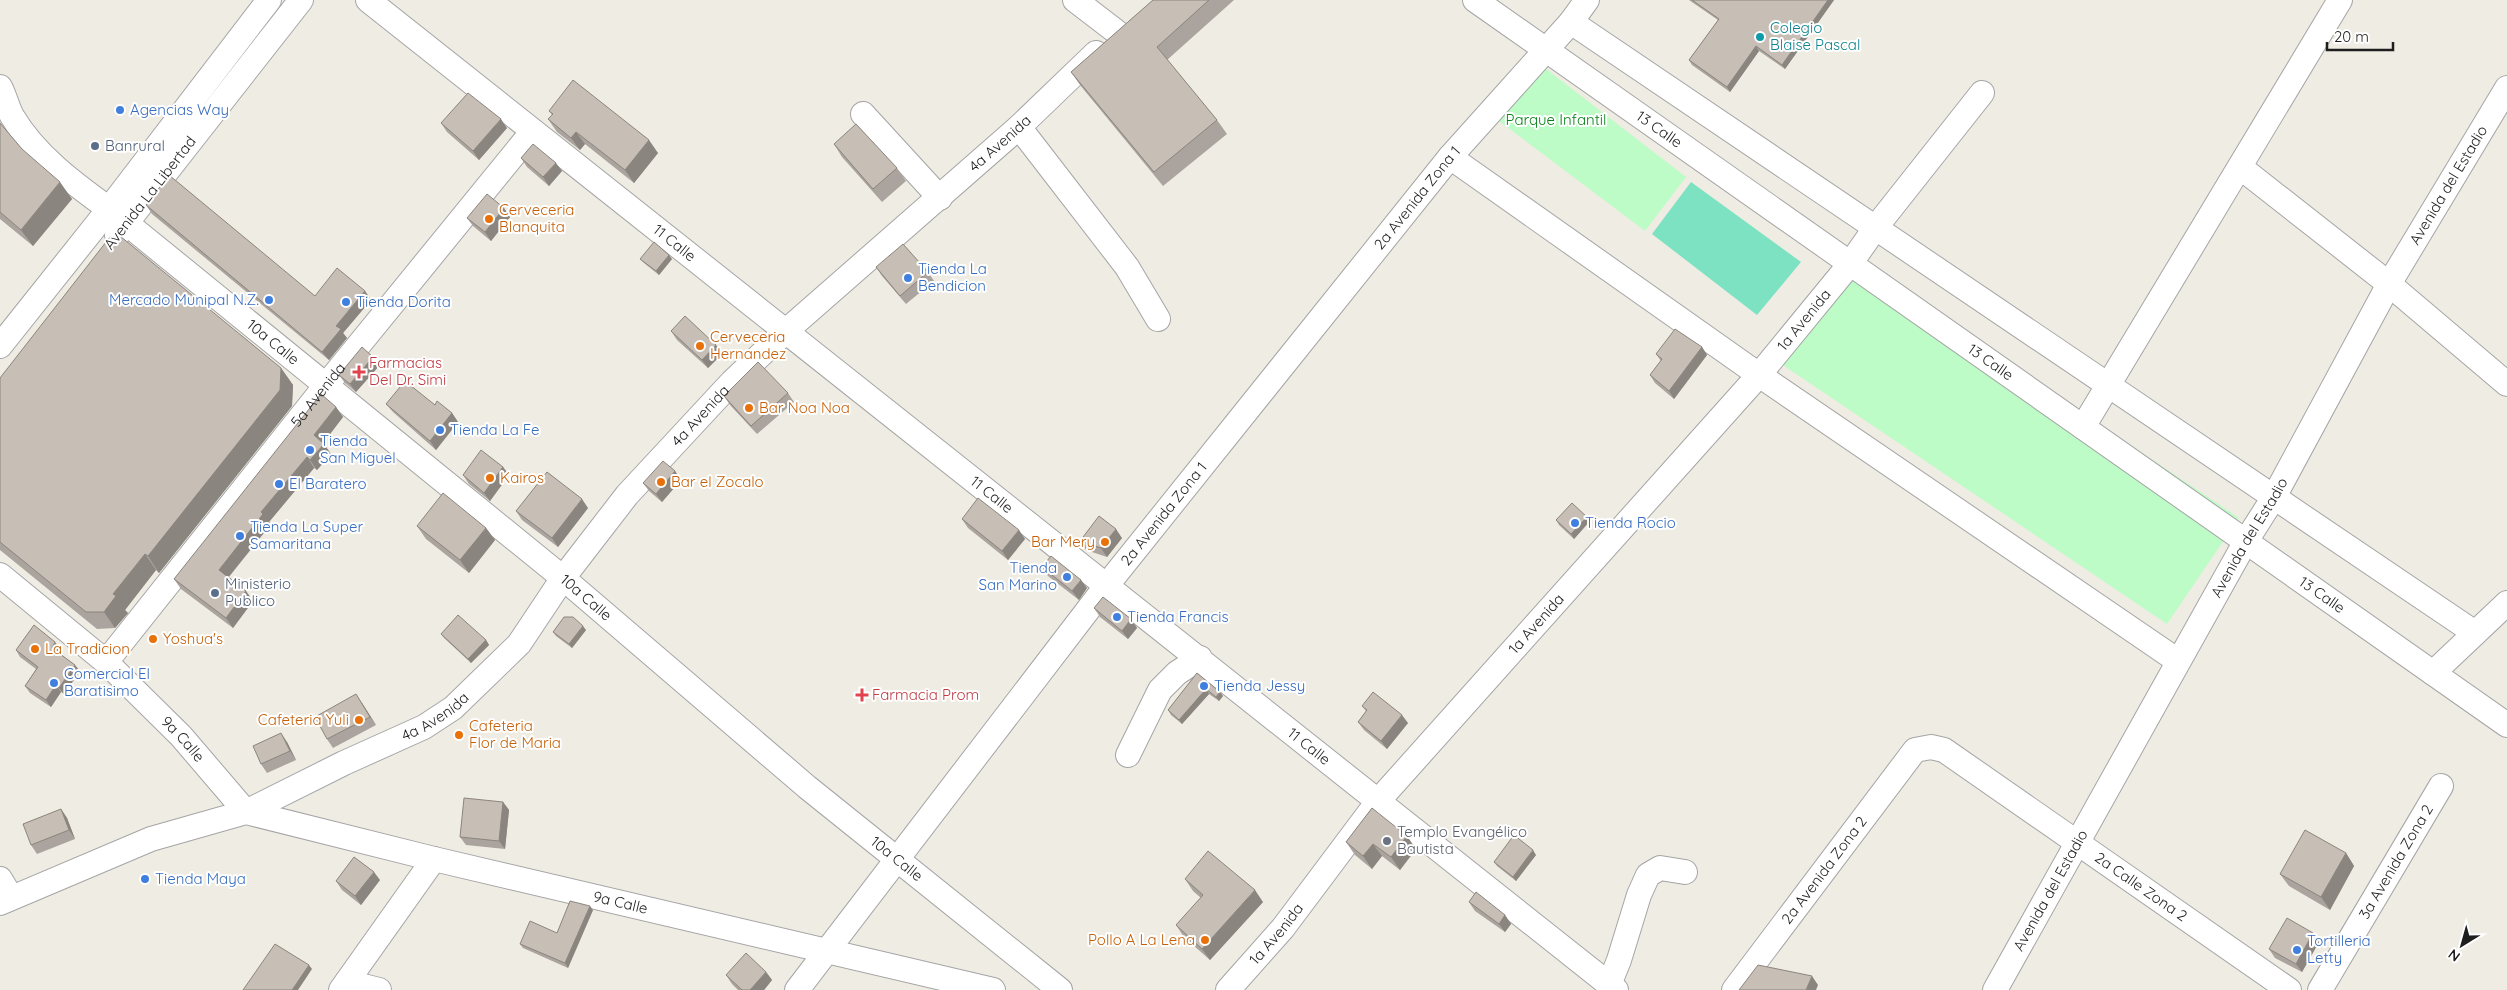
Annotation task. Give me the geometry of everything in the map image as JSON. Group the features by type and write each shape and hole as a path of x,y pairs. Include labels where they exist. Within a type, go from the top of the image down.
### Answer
{"street":[{"name":"Avenida La Libertad","path":"103,253 118,216 269,0"},
{"name":"Avenida La Libertad","path":"0,346 118,216 301,0"},
{"name":"11 Calle","path":"368,0 1379,800 1612,987"},
{"path":"1075,0 1118,33"},
{"name":"13 Calle","path":"1475,0 2507,725"},
{"name":"2a Avenida Zona 1","path":"796,990 1107,585 1450,157 1570,22 1587,0"},
{"path":"2083,427 2340,0"},
{"name":"4a Avenida","path":"246,812 344,762 424,726 453,708 519,644 563,578 627,495 732,382 786,331 1019,127 1068,78 1138,16"},
{"path":"1570,22 2475,633"},
{"name":"10a Calle","path":"0,87 11,114 33,147 87,193 326,384 563,578 807,786 1060,990"},
{"name":"1a Avenida","path":"1228,990 1283,928 1379,800 1758,375 1850,264 1876,227 1982,93"},
{"name":"Avenida del Estadio","path":"1995,990 2246,541 2274,497 2388,284 2504,103"},
{"path":"863,114 940,198"},
{"path":"1019,127 1127,267 1158,319"},
{"name":"5a Avenida","path":"106,662 326,384 533,131"},
{"path":"1450,157 1758,375 2178,662"},
{"path":"2240,167 2388,284 2507,384"},
{"name":"9a Calle","path":"0,575 106,662 181,736 246,812 434,859 993,990"},
{"path":"2433,673 2507,603"},
{"path":"1128,755 1160,690 1177,674 1200,658"},
{"name":"2a Calle Zona 2","path":"1915,750 1931,747 1944,750 2289,990"},
{"name":"2a Avenida Zona 2","path":"1734,990 1915,750"},
{"name":"3a Avenida Zona 2","path":"2320,990 2441,786"},
{"path":"4,893 151,840 246,812"},
{"path":"380,990 344,986 434,859"},
{"path":"1612,987 1639,895 1648,875 1660,868 1685,872"}],"green space":[{"name":"Parque Infantil","path":"1541,65 1686,177 1645,231 1499,121"},
{"path":"1691,182 1801,262 1757,315 1652,234"},
{"path":"1845,253 2239,518 2167,624 1774,359"}],"building":[{"path":"1153,0 1209,0 1157,47 1217,120 1154,172 1071,72"},
{"name":"Colegio Blaise Pascal","path":"1692,0 1828,0 1782,65 1756,46 1727,87 1689,60 1719,19"},
{"path":"573,80 649,140 625,170 576,132 571,138 548,119 553,114 549,111"},
{"path":"468,93 501,119 473,151 441,123"},
{"path":"0,123 22,149 60,182 21,230 0,212"},
{"path":"856,124 897,168 873,189 834,144"},
{"path":"533,144 556,163 543,177 521,158"},
{"path":"169,175 315,296 337,268 365,291 336,326 341,329 322,352 146,205"},
{"name":"Cerveceria Blanquita","path":"487,194 504,208 485,232 467,218"},
{"path":"120,236 281,368 280,390 148,556 145,554 113,594 116,596 104,612 86,612 0,542 0,378 110,237"},
{"path":"654,242 669,255 656,271 640,259"},
{"name":"Tienda La Bendicion","path":"903,244 928,272 900,296 876,267"},
{"name":"Cerveceria Hernandez","path":"685,316 716,345 702,360 671,331"},
{"path":"1675,329 1702,347 1669,391 1650,375 1662,359 1656,354"},
{"path":"362,347 373,357 350,384 339,375"},
{"path":"758,362 788,393 751,426 724,396"},
{"path":"405,381 435,405 437,401 452,413 430,441 386,404"},
{"path":"321,394 336,407 314,435 324,444 310,460 307,457 261,512 263,514 219,570 246,591 226,618 174,579"},
{"path":"481,450 503,467 484,493 463,475"},
{"path":"663,461 675,471 656,494 643,483"},
{"path":"547,472 582,499 552,538 516,511"},
{"path":"443,493 486,528 460,560 417,526"},
{"path":"978,498 1019,530 1002,551 962,519"},
{"name":"Tienda Rocio","path":"1572,503 1587,517 1571,534 1556,520"},
{"path":"1099,516 1116,529 1101,548 1080,541"},
{"name":"Tienda San Marino","path":"1051,556 1081,580 1072,591 1042,567"},
{"path":"1103,597 1131,619 1122,631 1094,608"},
{"path":"458,615 486,640 468,659 441,634"},
{"path":"564,617 573,617 583,626 569,644 553,632"},
{"path":"34,625 55,642 52,648 75,665 59,688 56,685 46,700 25,686 38,667 16,650"},
{"path":"1197,673 1220,692 1216,697 1206,689 1179,720 1168,710"},
{"path":"1373,692 1402,715 1381,741 1358,722 1367,710 1362,706"},
{"path":"356,694 370,717 327,739 315,717"},
{"path":"281,733 290,751 261,764 253,746"},
{"path":"464,798 503,802 499,841 460,837"},
{"path":"1372,808 1407,836 1391,857 1373,844 1363,856 1346,842"},
{"path":"61,809 69,830 31,845 23,824"},
{"path":"2305,830 2346,853 2321,897 2280,874"},
{"path":"1514,835 1533,850 1513,877 1494,862"},
{"path":"1208,851 1255,890 1202,949 1176,925 1203,895 1185,879"},
{"path":"354,857 374,872 355,896 336,881"},
{"path":"1476,892 1505,915 1499,924 1469,902"},
{"path":"570,901 590,906 565,963 520,944 530,921 557,933"},
{"path":"2287,918 2313,933 2296,964 2269,949"},
{"path":"275,944 309,965 292,990 243,990"},
{"path":"746,953 766,972 750,990 742,990 726,975"},
{"path":"1758,965 1812,976 1806,990 1739,990"}],"place":[{"name":"Colegio Blaise Pascal","path":"1760,37"},
{"name":"Agencias Way","path":"120,110"},
{"name":"Banrural","path":"95,146"},
{"name":"Cerveceria Blanquita","path":"489,219"},
{"name":"Tienda La Bendicion","path":"908,278"},
{"name":"Mercado Munipal N.Z.","path":"269,300"},
{"name":"Tienda Dorita","path":"346,302"},
{"name":"Cerveceria Hernandez","path":"700,346"},
{"name":"Farmacias Del Dr. Simi","path":"359,372"},
{"name":"Bar Noa Noa","path":"749,408"},
{"name":"Tienda La Fe","path":"440,430"},
{"name":"Tienda San Miguel","path":"310,450"},
{"name":"Kairos","path":"490,478"},
{"name":"Bar el Zocalo","path":"661,482"},
{"name":"El Baratero","path":"279,484"},
{"name":"Tienda Rocio","path":"1575,523"},
{"name":"Tienda La Super Samaritana","path":"240,536"},
{"name":"Bar Mery","path":"1105,542"},
{"name":"Tienda San Marino","path":"1067,577"},
{"name":"Ministerio Publico","path":"215,593"},
{"name":"Tienda Francis","path":"1117,617"},
{"name":"Yoshua's","path":"153,639"},
{"name":"La Tradicion","path":"35,649"},
{"name":"Comercial El Baratisimo","path":"54,683"},
{"name":"Tienda Jessy","path":"1204,686"},
{"name":"Farmacia Prom","path":"862,695"},
{"name":"Cafeteria Yuli","path":"359,720"},
{"name":"Cafeteria Flor de Maria","path":"459,735"},
{"name":"Templo Evangélico Bautista","path":"1387,841"},
{"name":"Tienda Maya","path":"145,879"},
{"name":"Pollo A La Lena","path":"1205,940"},
{"name":"Tortilleria Letty","path":"2297,950"}]}
